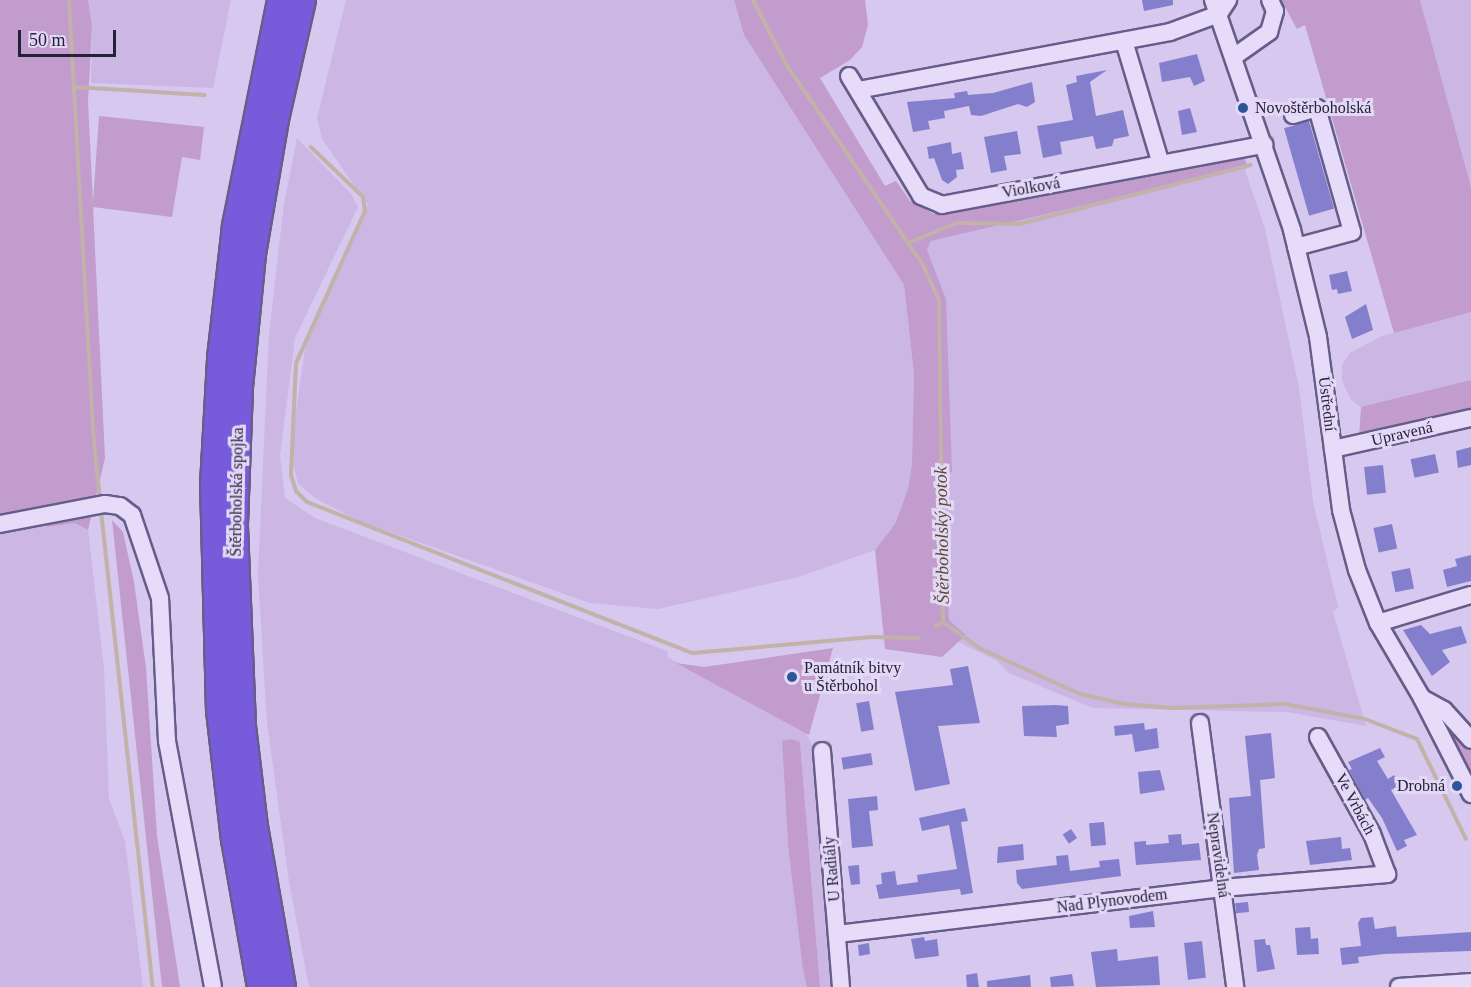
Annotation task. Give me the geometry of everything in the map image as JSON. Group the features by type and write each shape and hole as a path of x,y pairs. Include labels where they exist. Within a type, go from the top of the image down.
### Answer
{"highway":[{"name":"Štěrboholská spojka","path":"260,987 234,840 219,711 213,485 220,358 235,226 280,0"},
{"name":"Štěrboholská spojka","path":"283,987 258,849 243,726 235,512 240,387 253,254 276,119 303,0"}],"street":[{"path":"1234,56 1269,32 1275,11 1270,0"},
{"name":"Ústřední","path":"1220,5 1234,56 1296,247 1318,337 1341,510 1357,570 1378,623 1422,698 1471,794"},
{"name":"Violková","path":"1220,5 1170,32 853,83 921,196 942,205 1264,145"},
{"path":"1124,41 1161,164"},
{"path":"1293,115 1317,108 1352,232 1296,247"},
{"name":"Upravená","path":"1333,449 1471,418"},
{"path":"0,524 102,505 120,506 132,515 160,598 168,741 213,987"},
{"path":"1378,623 1471,595"},
{"path":"1422,698 1444,710 1471,740"},
{"name":"Nepravidelná","path":"1200,723 1235,987"},
{"name":"Ve Vrbách","path":"1318,737 1372,834 1387,874"},
{"name":"U Radiály","path":"822,751 841,987"},
{"name":"Nad Plynovodem","path":"837,934 1222,888 1387,874"},
{"path":"1400,987 1471,982"}],"shaded area":[{"path":"0,0 88,0 92,26 88,102 93,202 99,116 204,127 200,160 182,157 172,217 93,207 105,458 88,530 75,523 47,527 46,521 0,535"},
{"path":"88,0 231,0 213,88 91,83 92,26"},
{"path":"346,0 734,0 744,35 904,285 914,374 912,464 908,489 895,524 875,550 798,577 658,609 590,603 359,521 315,498 298,483 290,452 307,335 368,205 322,139 317,118"},
{"path":"734,0 865,0 868,25 862,47 850,60 820,78 885,186 896,181 910,201 934,214 1244,157 1248,167 931,241 927,250 946,299 952,472 941,474 949,620 966,635 942,657 885,649 875,550 895,524 908,489 912,464 914,374 904,285 744,35"},
{"path":"1281,0 1420,0 1471,187 1471,312 1394,333 1305,25 1297,29"},
{"path":"1420,0 1471,0 1471,187"},
{"path":"297,138 352,195 358,207 295,338 280,456 285,498 315,518 667,651 668,658 789,716 804,729 818,757 835,987 820,987 800,743 791,739 782,742 788,845 807,987 309,987 289,881 267,723 258,575 269,333 284,204"},
{"path":"1248,167 1245,170 1265,229 1299,388 1313,501 1338,607 1333,612 1366,726 1287,712 1093,708 1009,673 996,660 958,642 966,635 949,620 941,473 952,472 927,250 931,241"},
{"path":"1471,311 1471,380 1376,405 1361,407 1351,400 1342,380 1342,365 1350,353 1382,336"},
{"path":"1471,380 1471,411 1359,437 1361,407"},
{"path":"112,520 123,532 134,582 146,668 157,836 180,987 162,987"},
{"path":"46,521 48,527 75,523 88,530 104,668 109,799 125,841 143,987 0,987 0,535"},
{"path":"833,648 809,735 676,663 704,667"},
{"path":"1437,714 1471,750 1471,779"},
{"path":"791,739 800,742 820,987 807,987 788,845 782,741"}],"building":[{"path":"1142,0 1173,0 1173,5 1144,11"},
{"path":"1197,54 1205,81 1194,86 1190,77 1162,82 1159,63"},
{"path":"1107,70 1090,82 1096,116 1123,110 1129,136 1114,139 1112,146 1096,149 1093,136 1060,142 1062,154 1043,158 1037,126 1073,120 1066,85 1077,82 1076,76"},
{"path":"1032,82 1035,102 1027,107 1018,104 981,116 971,115 969,106 944,111 945,118 928,121 930,129 913,132 907,102 955,98 954,93 967,91 968,95 993,93"},
{"path":"1190,108 1197,132 1182,135 1178,111"},
{"path":"1309,121 1334,208 1309,216 1284,128"},
{"path":"1017,131 1021,154 1004,156 1007,170 991,173 984,137"},
{"path":"951,142 952,154 961,152 964,169 956,170 957,177 948,184 942,180 934,158 929,159 927,147"},
{"path":"1347,271 1352,291 1338,294 1337,289 1332,290 1329,275"},
{"path":"1366,304 1373,330 1352,339 1345,317"},
{"path":"1471,447 1471,465 1458,468 1456,451"},
{"path":"1435,454 1439,473 1414,478 1411,459"},
{"path":"1383,465 1386,493 1367,495 1364,467"},
{"path":"1392,524 1397,548 1379,552 1373,528"},
{"path":"1471,555 1471,581 1447,587 1443,570 1457,566 1455,559"},
{"path":"1410,568 1414,589 1395,592 1391,572"},
{"path":"1421,625 1430,634 1461,626 1467,643 1442,650 1450,662 1432,676 1403,630"},
{"path":"968,666 980,723 938,726 950,784 915,791 895,692 953,685 950,669"},
{"path":"869,701 874,730 861,732 856,703"},
{"path":"1022,706 1068,706 1069,724 1056,726 1057,737 1024,736"},
{"path":"1144,723 1145,730 1157,728 1159,748 1135,752 1132,734 1115,736 1114,726"},
{"path":"1271,733 1275,778 1260,780 1265,848 1259,849 1257,855 1259,870 1234,873 1229,798 1251,796 1245,736"},
{"path":"1380,748 1385,757 1377,761 1388,779 1394,775 1400,785 1391,790 1417,835 1404,840 1407,846 1397,851 1382,818 1368,798 1365,800 1349,770 1352,769 1348,762"},
{"path":"871,753 873,765 843,770 841,758"},
{"path":"1160,770 1165,790 1140,794 1138,772"},
{"path":"877,796 878,810 869,811 873,846 852,848 848,799"},
{"path":"965,808 968,821 961,822 973,893 961,895 960,889 879,899 876,885 882,884 881,873 895,871 897,885 918,882 917,875 957,869 949,825 922,831 919,818"},
{"path":"1104,822 1106,845 1091,846 1089,823"},
{"path":"1071,829 1077,838 1069,844 1063,835"},
{"path":"1181,834 1182,845 1199,843 1201,860 1136,865 1134,842 1146,841 1146,845 1169,843 1168,835"},
{"path":"1341,837 1342,849 1350,848 1352,860 1310,865 1306,841"},
{"path":"1023,844 1024,860 997,863 998,847"},
{"path":"1068,855 1070,871 1100,867 1099,861 1119,859 1121,876 1022,889 1017,883 1016,870 1057,865 1056,856"},
{"path":"859,865 860,884 851,885 848,866"},
{"path":"1248,902 1249,912 1236,913 1235,903"},
{"path":"1153,911 1155,927 1130,928 1129,916"},
{"path":"1373,917 1375,929 1396,926 1397,937 1471,932 1471,951 1384,954 1358,957 1359,963 1342,965 1340,948 1361,946 1358,923 1361,918"},
{"path":"1310,927 1311,939 1318,938 1319,954 1297,955 1295,928"},
{"path":"924,937 925,941 937,939 939,956 915,959 911,939"},
{"path":"1265,939 1266,945 1270,945 1275,969 1257,972 1254,940"},
{"path":"1202,941 1206,978 1188,980 1184,943"},
{"path":"869,943 870,954 859,956 858,945"},
{"path":"1117,949 1118,961 1158,956 1160,985 1096,987 1091,952"},
{"path":"977,973 979,987 967,987 966,975"},
{"path":"1072,974 1074,986 1051,987 1050,977"},
{"path":"1030,975 1031,987 987,987 987,981"}],"waterway":[{"path":"69,0 93,431 100,500"},
{"name":"Štěrboholský potok","path":"753,0 786,64 922,263 939,300 943,622 979,648 1080,694 1125,704 1172,708 1285,704 1365,719 1417,739 1466,839"},
{"path":"75,87 205,95"},
{"path":"311,147 363,197 365,211 296,363 291,475 296,491 307,502 693,653 872,637 918,638"},
{"path":"908,243 957,223 1019,224 1251,165"},
{"path":"101,511 153,987"},
{"path":"936,626 943,622"}],"place":[{"name":"Novoštěrboholská","path":"1243,108"},
{"name":"Památník bitvy u Štěrbohol","path":"792,677"},
{"name":"Drobná","path":"1457,786"}]}
